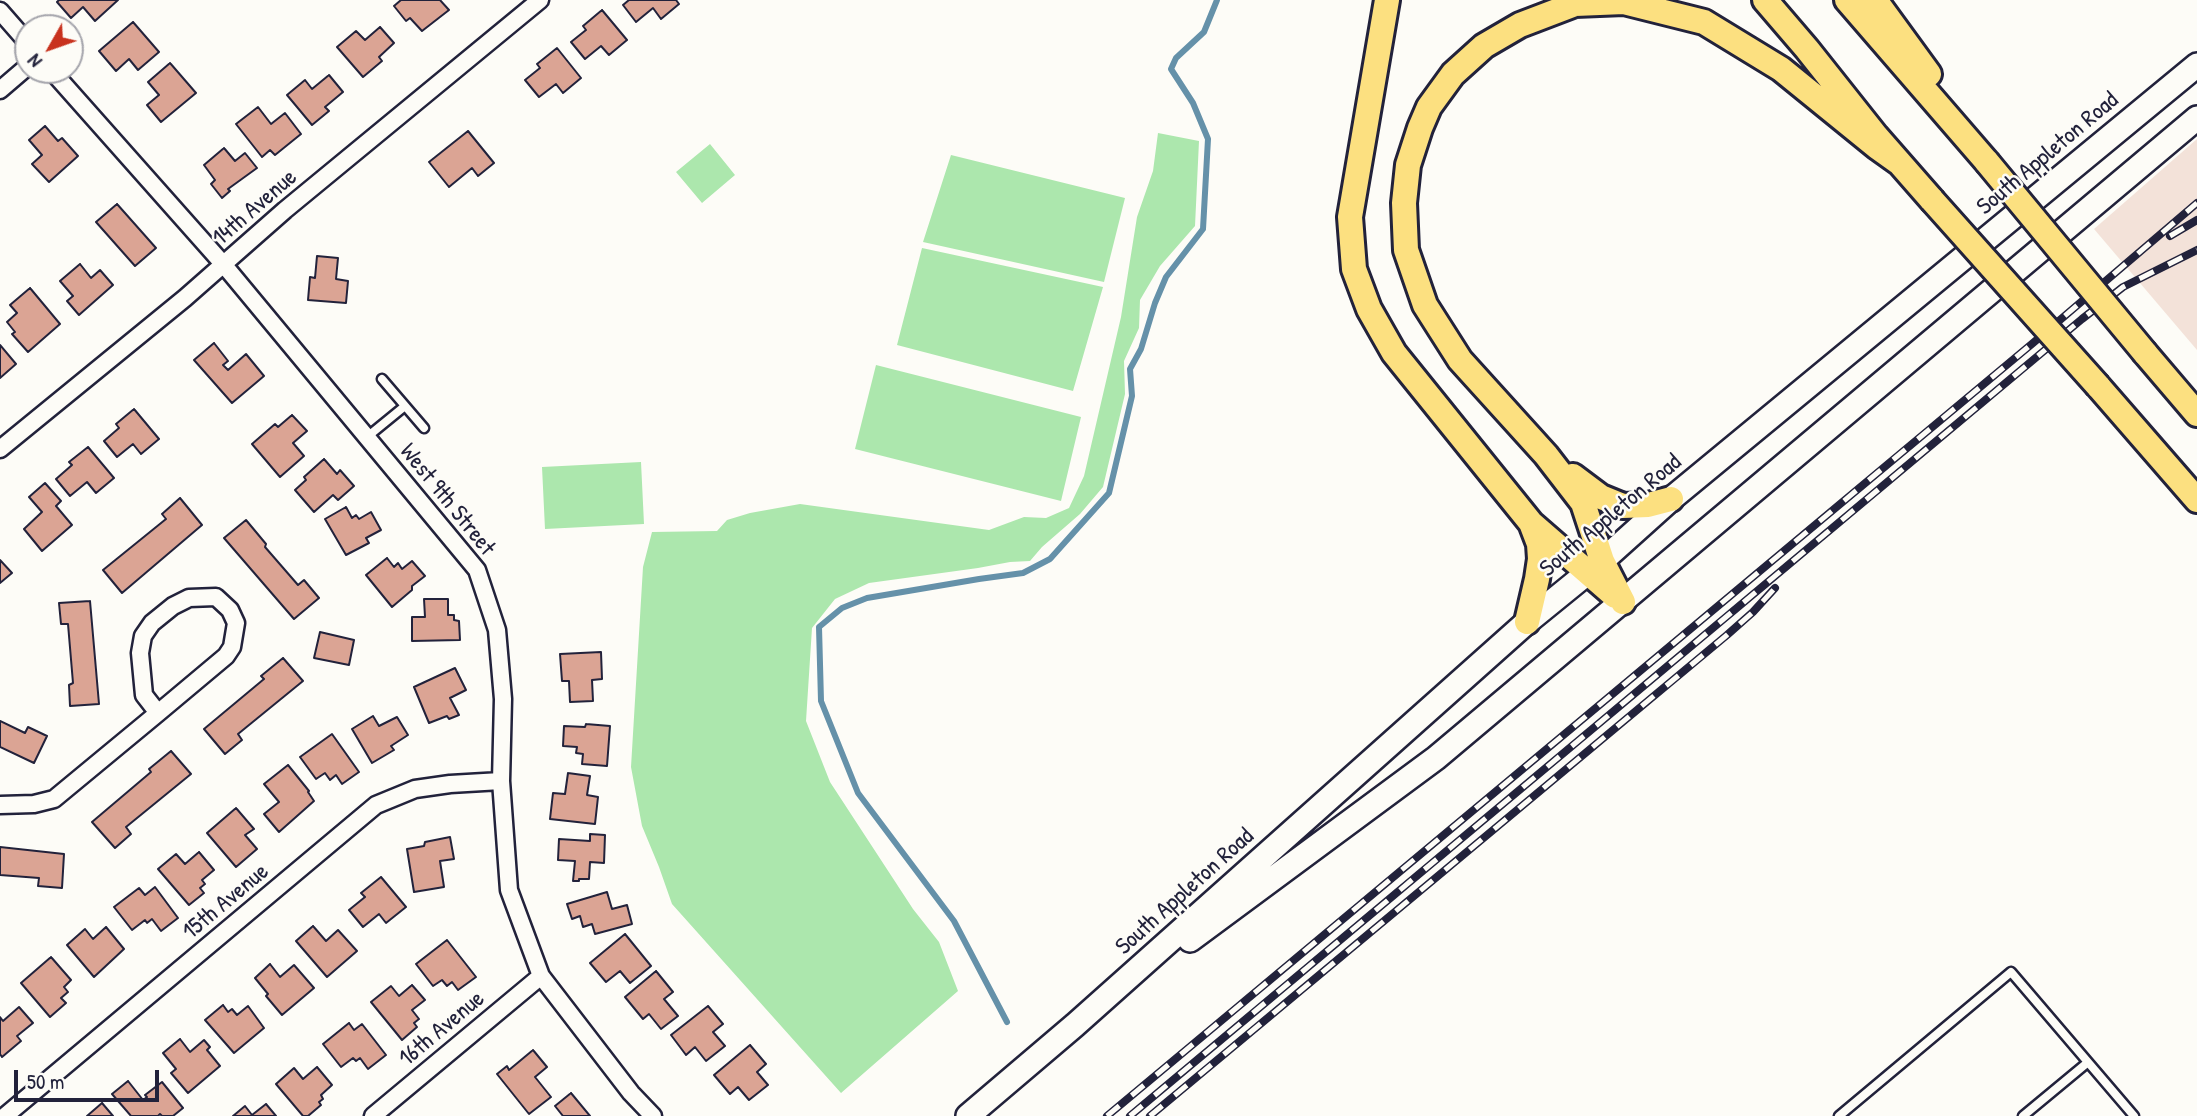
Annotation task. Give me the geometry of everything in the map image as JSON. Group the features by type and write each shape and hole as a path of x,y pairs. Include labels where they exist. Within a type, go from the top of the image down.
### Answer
{"main road":[{"path":"1387,0 1350,218 1353,269 1369,309 1394,353 1531,523 1595,566 1623,602"},
{"path":"1765,0 1898,162 2197,500"},
{"path":"1847,0 1987,162 2197,414"},
{"path":"1875,0 1908,44 1987,162"},
{"path":"1595,566 1583,503 1546,455 1460,360 1425,305 1406,250 1404,203 1408,165 1429,107 1453,74 1484,46 1520,25 1575,4 1624,2 1704,22 1781,69 1898,162"},
{"name":"South Appleton Road","path":"968,1116 1075,1025 1527,622 1671,499 2197,65"},
{"name":"South Appleton Road","path":"1075,1025 1436,758 2197,118"},
{"path":"1546,455 1601,497 1623,506 1648,505 1671,499"},
{"path":"1527,622 1540,559 1539,544 1531,523"}],"street":[{"name":"14th Avenue","path":"0,449 540,0"},
{"path":"0,11 14,27"},
{"path":"0,90 14,78"},
{"name":"West 9th Street","path":"63,84 224,265 477,570 497,630 503,699 501,781 509,890 541,976 631,1093 653,1116"},
{"path":"0,805 34,804 54,799 158,713 226,656 232,647 236,623 230,610 216,597 189,598 173,606 152,623 143,636 140,653 144,695 158,713"},
{"name":"15th Avenue","path":"5,1116 376,805 415,789 501,781"},
{"name":"16th Avenue","path":"373,1116 541,976"}],"lane":[{"path":"382,379 424,428"},
{"path":"368,437 405,405"},
{"path":"1839,1116 2011,972 2134,1116"},
{"path":"2023,1116 2087,1063"}],"shaded area":[{"path":"2197,139 2197,350 2094,229"}],"green space":[{"path":"1158,133 1199,141 1195,226 1160,266 1140,300 1139,328 1124,361 1125,394 1103,487 1080,514 1030,561 869,583 835,599 812,628 806,721 830,782 913,909 939,942 958,991 841,1093 672,904 642,826 631,767 643,567 652,532 717,531 727,520 800,504 989,530 1024,517 1046,518 1069,508 1084,476 1121,317 1137,217 1153,171"},
{"path":"710,144 735,175 702,203 676,172"},
{"path":"951,155 1125,198 1104,282 923,242"},
{"path":"922,248 1103,287 1073,391 897,345"},
{"path":"876,365 1081,417 1061,501 855,449"},
{"path":"641,462 644,524 545,529 542,467"}],"building":[{"path":"118,0 95,21 83,7 75,14 68,14 57,2"},
{"path":"401,0 440,0 449,10 422,31 410,18 406,21 394,6"},
{"path":"629,0 676,0 679,4 661,19 653,8 636,22 623,5"},
{"path":"602,10 627,40 609,55 601,46 585,59 571,42 586,30 583,26"},
{"path":"133,22 159,52 138,70 129,59 116,71 99,51"},
{"path":"380,27 394,43 379,57 382,61 363,77 337,47 356,31 365,40"},
{"path":"557,48 581,78 563,93 556,84 539,97 525,80 540,68 537,64"},
{"path":"170,63 196,93 161,122 147,105 159,95 148,82"},
{"path":"329,75 343,92 325,107 329,111 312,125 287,95 305,80 312,89"},
{"path":"258,107 271,124 285,113 301,134 275,155 270,150 262,157 236,124"},
{"path":"45,126 58,141 62,138 78,156 49,182 32,164 42,155 29,140"},
{"path":"468,131 494,163 478,176 472,168 449,187 429,162"},
{"path":"224,148 235,161 245,153 257,168 228,189 230,191 222,198 211,184 215,180 204,165"},
{"path":"117,204 156,248 135,266 96,222"},
{"path":"317,256 338,258 336,279 348,281 346,303 308,300 310,277 315,278"},
{"path":"80,264 91,278 100,270 113,285 79,315 67,301 73,296 60,281"},
{"path":"30,288 60,324 28,352 12,334 15,332 7,322 17,313 10,305"},
{"path":"214,343 228,361 223,365 228,370 246,354 264,376 232,403 194,360"},
{"path":"0,345 16,364 0,378"},
{"path":"134,409 159,439 141,454 133,444 117,457 104,441 119,428 116,424"},
{"path":"292,415 307,431 293,443 304,456 280,477 252,444 275,424 278,427"},
{"path":"88,447 114,478 96,493 87,482 70,496 56,479 72,465 69,462"},
{"path":"324,459 337,474 340,470 354,486 338,500 333,495 314,512 295,490 306,480 304,477"},
{"path":"45,483 61,501 56,506 72,525 42,551 24,529 42,512 29,497"},
{"path":"180,498 202,525 122,593 103,570 166,519 162,514"},
{"path":"346,507 352,518 356,515 359,519 371,512 381,530 366,538 369,543 346,555 325,519"},
{"path":"246,520 298,585 304,580 319,598 294,619 224,538"},
{"path":"387,558 394,567 398,563 402,569 412,561 425,576 392,607 366,575"},
{"path":"0,560 12,573 0,583"},
{"path":"424,599 448,599 448,615 454,615 454,620 459,621 460,640 412,641 412,617 425,617"},
{"path":"90,601 99,704 70,706 69,685 73,683 68,624 61,624 59,603"},
{"path":"320,632 354,640 349,665 314,658"},
{"path":"601,652 602,679 592,680 593,701 570,702 569,681 562,681 560,654"},
{"path":"283,658 303,681 238,734 242,740 225,754 204,729 264,679 261,676"},
{"path":"455,668 466,690 450,698 459,715 449,719 447,716 429,723 414,687"},
{"path":"373,716 379,726 397,717 408,735 391,746 394,750 372,763 352,729"},
{"path":"0,721 25,733 28,727 47,736 34,763 0,747"},
{"path":"586,724 610,726 607,766 582,764 583,754 576,753 577,747 563,746 564,726 585,727"},
{"path":"332,734 359,772 342,784 336,775 330,780 325,773 316,779 300,757"},
{"path":"171,751 191,774 126,827 131,834 115,848 92,822 151,772 149,769"},
{"path":"288,765 314,801 279,832 264,814 279,802 264,784"},
{"path":"568,773 590,776 587,795 598,797 595,824 550,819 553,793 565,794"},
{"path":"236,808 254,829 245,835 257,849 236,867 207,833"},
{"path":"590,834 605,835 604,863 590,862 589,879 573,881 575,861 558,860 559,839 590,841"},
{"path":"450,837 454,859 440,861 444,887 414,892 407,849"},
{"path":"0,847 64,854 62,888 38,886 39,878 0,875"},
{"path":"199,852 214,870 202,880 205,884 200,888 204,893 189,905 158,869 176,854 185,864"},
{"path":"381,877 406,907 386,923 379,914 363,927 349,910 365,897 361,893"},
{"path":"155,887 178,918 161,931 152,919 147,923 145,920 132,930 114,907 139,888 145,895"},
{"path":"607,892 612,909 627,905 632,924 595,934 592,924 583,927 580,916 572,919 567,904"},
{"path":"313,926 326,941 338,930 357,951 327,977 296,941"},
{"path":"106,927 124,949 94,977 67,945 85,929 93,939"},
{"path":"625,934 651,966 630,983 620,971 606,982 590,963"},
{"path":"447,940 476,977 458,990 452,982 447,986 442,980 433,986 416,964"},
{"path":"51,957 71,980 64,987 68,992 61,998 66,1003 50,1017 21,983"},
{"path":"270,964 280,977 294,965 314,988 282,1015 255,978"},
{"path":"656,971 673,992 664,999 678,1016 661,1029 649,1014 643,1019 625,997"},
{"path":"412,985 425,1000 412,1010 419,1019 414,1023 417,1027 402,1040 371,1002 391,986 399,996"},
{"path":"223,1005 228,1012 232,1009 237,1015 248,1006 264,1028 234,1053 205,1020"},
{"path":"708,1006 723,1024 713,1032 725,1046 706,1061 695,1047 686,1055 671,1035"},
{"path":"19,1007 33,1023 17,1036 21,1041 2,1057 0,1017 3,1021"},
{"path":"349,1023 354,1030 362,1024 386,1055 368,1069 360,1058 356,1061 353,1058 341,1067 323,1044"},
{"path":"180,1039 190,1052 204,1040 210,1047 207,1050 220,1066 188,1093 171,1073 176,1069 163,1053"},
{"path":"750,1045 766,1064 757,1072 768,1085 749,1100 738,1087 730,1094 714,1075"},
{"path":"533,1050 547,1067 535,1077 551,1097 529,1114 497,1074 507,1066 509,1070"},
{"path":"317,1067 332,1085 321,1095 321,1105 308,1116 303,1116 276,1084 294,1068 303,1079"},
{"path":"128,1081 143,1100 147,1097 145,1095 162,1082 183,1108 173,1116 131,1116 112,1094"},
{"path":"571,1093 590,1116 563,1116 555,1106"},
{"path":"102,1103 113,1116 87,1116"},
{"path":"266,1104 276,1116 233,1116 245,1106 252,1115"}],"waterway":[{"path":"1007,1022 954,921 858,793 821,701 819,627 842,608 867,598 1023,573 1050,559 1109,493 1132,396 1130,369 1141,349 1166,277 1203,229 1208,139 1193,103 1171,69 1176,58 1204,32 1217,0"}],"railway":[{"path":"1107,1116 2197,203"},
{"path":"2170,236 2197,220"},
{"path":"1130,1116 2082,319 2123,287 2197,250"},
{"path":"1150,1116 1727,635 1775,588"}]}
